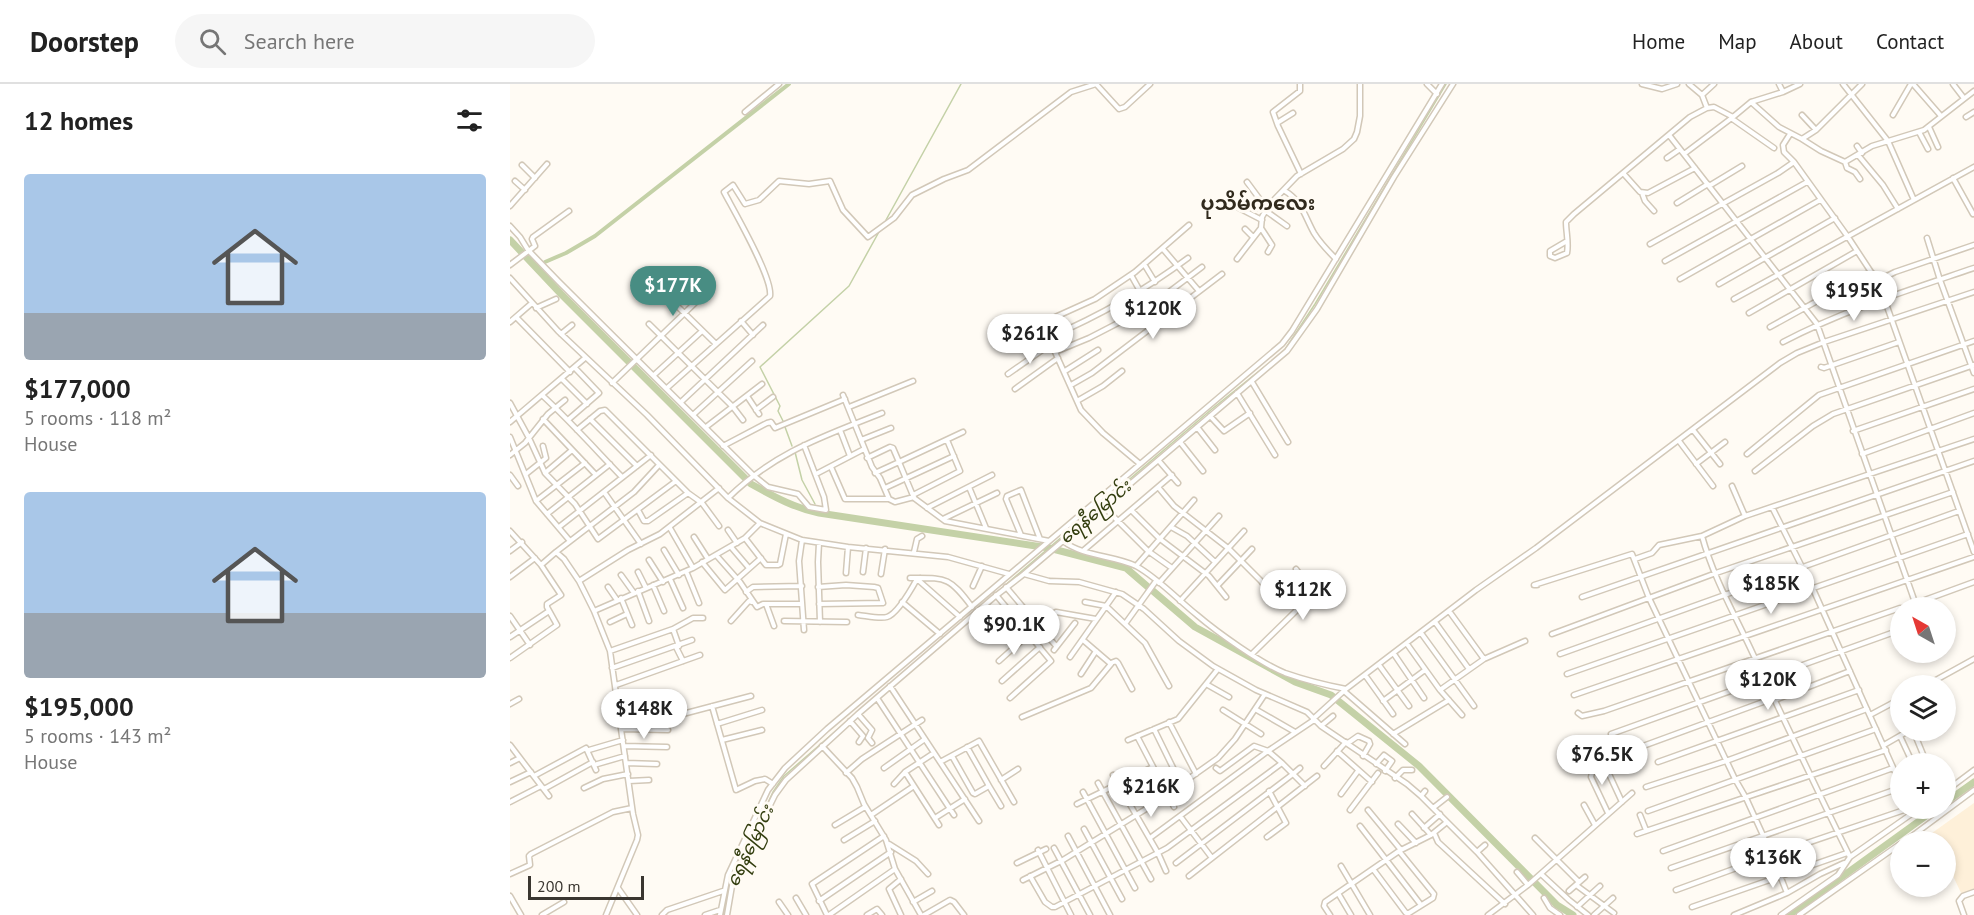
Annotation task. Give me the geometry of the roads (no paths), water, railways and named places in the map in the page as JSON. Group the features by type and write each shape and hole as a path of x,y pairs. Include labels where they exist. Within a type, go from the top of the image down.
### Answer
{"street":[{"path":"745,112 779,84"},
{"path":"667,388 771,293 756,254 724,192 733,185 745,204 759,200 779,181 809,184 830,182 843,210 867,237 894,218 912,195 968,170 1071,92 1096,84 1119,109 1125,107 1150,84"},
{"path":"1300,84 1300,92 1274,112 1301,174"},
{"path":"1237,259 1261,228 1266,208 1301,174 1343,149 1354,139 1360,116 1360,84"},
{"path":"1427,84 1437,94"},
{"path":"705,915 720,912 723,891 734,861 773,784 797,755 1282,344 1442,84"},
{"path":"727,915 732,886 741,862 775,795 786,780 850,721 996,595 1159,461 1287,351 1305,326 1453,84"},
{"path":"1642,84 1662,89 1677,84"},
{"path":"1690,84 1702,95 1707,108"},
{"path":"1702,95 1714,84"},
{"path":"1779,84 1783,92"},
{"path":"1684,154 1751,102 1800,84"},
{"path":"1843,84 1888,141 1914,200"},
{"path":"1802,139 1816,130 1862,84"},
{"path":"1893,115 1912,84 1941,116"},
{"path":"1953,84 1964,97"},
{"path":"1845,162 1872,146 1929,127 1974,91"},
{"path":"1751,102 1779,127 1845,162 1847,168 1855,172 1860,179"},
{"path":"1568,241 1551,251 1550,256 1555,258 1566,253 1568,241 1566,222 1690,117 1707,108 1717,108 1773,148"},
{"path":"1966,117 1974,112"},
{"path":"1277,123 1293,113"},
{"path":"1802,115 1816,130"},
{"path":"1929,127 1938,147"},
{"path":"1919,132 1928,149"},
{"path":"1790,134 1783,148 1835,218 1877,281 1974,552"},
{"path":"1669,135 1776,275 1817,324 1913,597"},
{"path":"1857,146 1860,154 1898,209"},
{"path":"1666,158 1680,149"},
{"path":"1650,244 1794,162"},
{"path":"510,207 547,164"},
{"path":"522,165 535,178"},
{"path":"1677,203 1742,166"},
{"path":"1734,299 1974,167"},
{"path":"1642,193 1655,190 1695,168"},
{"path":"1623,173 1642,193 1645,201 1654,211"},
{"path":"1953,178 1973,214"},
{"path":"515,181 525,190"},
{"path":"1246,182 1266,208 1287,226"},
{"path":"1665,261 1807,182"},
{"path":"1285,191 1294,197 1303,208 1317,237 1336,259"},
{"path":"1275,200 1282,205"},
{"path":"1680,279 1820,200"},
{"path":"1233,205 1262,220"},
{"path":"1256,206 1266,208"},
{"path":"510,265 535,246 533,237 569,211"},
{"path":"1719,284 1835,218"},
{"path":"1140,464 1091,422 1081,410 1065,371 1041,325 1043,321 1095,299 1131,275 1189,225"},
{"path":"510,226 528,250 753,475 768,487 798,494 809,507 826,510 824,497 804,445"},
{"path":"1261,228 1271,243 1268,252"},
{"path":"1245,229 1253,237"},
{"path":"1928,238 1940,280 1974,373"},
{"path":"1877,281 1974,245"},
{"path":"1163,249 1199,291"},
{"path":"1749,314 1857,251"},
{"path":"1048,338 1140,292 1188,258"},
{"path":"1144,264 1155,282"},
{"path":"1055,352 1089,338 1149,307 1202,267"},
{"path":"1783,342 1817,324 1884,298 1974,268"},
{"path":"1770,327 1871,272"},
{"path":"1071,385 1092,373 1222,274"},
{"path":"1131,275 1149,307 1160,321"},
{"path":"510,278 585,358 647,415 728,498 760,523 802,540 960,559 1012,572 1018,578"},
{"path":"686,287 672,300 716,344"},
{"path":"1150,838 1313,719 1345,690 1780,363 1824,342 1974,292"},
{"path":"536,308 556,299"},
{"path":"612,383 696,302"},
{"path":"510,322 532,303"},
{"path":"516,317 570,372"},
{"path":"741,321 753,334"},
{"path":"649,324 706,379 743,420"},
{"path":"561,334 572,325"},
{"path":"681,402 763,325"},
{"path":"654,375 702,330"},
{"path":"1746,454 1819,395 1974,341"},
{"path":"1821,367 1824,368 1899,342"},
{"path":"1008,374 1051,344"},
{"path":"1065,371 1098,350"},
{"path":"510,422 585,358"},
{"path":"1015,389 1058,358"},
{"path":"694,414 752,361"},
{"path":"1755,471 1813,426 1846,409 1973,366"},
{"path":"569,419 599,393 575,368"},
{"path":"1077,400 1103,386 1122,371"},
{"path":"562,379 587,404"},
{"path":"849,407 913,381"},
{"path":"1251,382 1288,442"},
{"path":"706,427 762,384"},
{"path":"1853,431 1974,389"},
{"path":"1238,393 1275,455"},
{"path":"543,396 569,419 622,477"},
{"path":"747,396 758,412 773,398"},
{"path":"723,446 767,423 771,422 775,428 844,397 867,458 889,499"},
{"path":"510,455 529,438 543,419 565,400"},
{"path":"510,403 545,473 569,497 598,539 676,481"},
{"path":"577,430 603,409 605,410 688,493 702,503 719,526"},
{"path":"728,498 753,475 791,451 882,413"},
{"path":"1210,416 1224,431 1250,413"},
{"path":"1862,454 1974,413"},
{"path":"543,419 596,475"},
{"path":"590,419 636,466"},
{"path":"1197,427 1215,450"},
{"path":"861,440 891,428"},
{"path":"840,430 850,456"},
{"path":"1693,430 1720,464"},
{"path":"875,473 963,432"},
{"path":"510,438 537,501 570,541"},
{"path":"1635,559 1652,553 1659,545 1702,536 1746,516 1974,439"},
{"path":"831,467 845,499 889,499 895,502 914,496 958,472 960,469 947,440"},
{"path":"1679,441 1713,486"},
{"path":"1180,442 1203,471"},
{"path":"1696,464 1725,442"},
{"path":"526,474 547,457 543,446"},
{"path":"867,458 892,447 914,496 943,519 1048,542"},
{"path":"816,474 864,449"},
{"path":"545,473 572,450"},
{"path":"559,527 651,455"},
{"path":"885,488 954,456"},
{"path":"1159,461 1178,483"},
{"path":"1582,597 1974,461"},
{"path":"537,501 585,463"},
{"path":"547,514 610,464"},
{"path":"541,565 634,492 659,465"},
{"path":"510,475 518,486"},
{"path":"927,508 992,475"},
{"path":"1083,550 1172,475"},
{"path":"1732,486 1746,516"},
{"path":"969,487 986,529"},
{"path":"1158,487 1174,506 1228,548 1260,581 1275,601 1322,577"},
{"path":"579,581 610,560 669,528 719,488"},
{"path":"1022,535 1006,498 1021,490 1040,539"},
{"path":"604,492 641,544"},
{"path":"1552,634 1716,573 1953,492"},
{"path":"638,510 644,520 648,521 688,493"},
{"path":"943,519 997,493"},
{"path":"1136,566 1194,500"},
{"path":"1104,507 1148,551 1172,568"},
{"path":"1772,507 1833,632 1890,759"},
{"path":"1131,510 1160,539 1209,576 1226,597"},
{"path":"1560,654 1959,512"},
{"path":"1125,624 1151,588 1219,516"},
{"path":"594,611 693,568 745,538 760,523"},
{"path":"1171,527 1187,536 1215,562"},
{"path":"669,528 693,568"},
{"path":"728,530 737,543"},
{"path":"510,531 541,565 561,595 547,604 557,625 510,658"},
{"path":"1180,601 1244,531"},
{"path":"745,538 767,565 779,565 786,534"},
{"path":"1567,674 1968,534"},
{"path":"914,552 917,539 922,536"},
{"path":"1702,536 1707,554 1735,616 1827,814 1849,855"},
{"path":"694,537 708,559"},
{"path":"802,540 799,561 804,630"},
{"path":"1063,541 1070,546 1136,566 1199,617 1282,672 1345,690 1405,744"},
{"path":"510,551 522,542"},
{"path":"819,543 820,622"},
{"path":"731,547 749,568"},
{"path":"846,573 848,547"},
{"path":"863,572 866,548"},
{"path":"880,574 885,549"},
{"path":"1218,585 1252,549"},
{"path":"664,550 679,575"},
{"path":"556,552 564,559 579,581 610,651 632,808 638,835 606,915"},
{"path":"1537,585 1534,585 1632,554 1649,598 1735,780 1746,798 1787,893"},
{"path":"716,555 739,581 757,607 766,604 802,604"},
{"path":"1575,695 1974,557"},
{"path":"510,577 535,558"},
{"path":"702,562 724,590 739,581 761,558"},
{"path":"650,560 663,582"},
{"path":"973,586 982,566"},
{"path":"1296,569 1316,597"},
{"path":"686,571 699,603"},
{"path":"638,572 646,588"},
{"path":"1024,574 1049,581 1078,582 1116,591 1139,606 1179,641 1218,669 1265,694 1307,712 1321,726 1347,742 1363,756 1407,784 1421,796 1477,852 1533,915"},
{"path":"621,575 636,592 649,621"},
{"path":"910,578 947,580 972,606"},
{"path":"1252,654 1300,609 1301,606 1281,578"},
{"path":"670,579 683,608"},
{"path":"858,615 888,617 918,579"},
{"path":"918,579 960,616"},
{"path":"1936,597 1974,582"},
{"path":"653,585 664,611"},
{"path":"818,587 846,585 874,587 878,589 883,601 819,604"},
{"path":"746,592 753,587 802,586"},
{"path":"608,587 619,599 632,625"},
{"path":"1006,587 1055,648 1075,623"},
{"path":"1070,657 1116,591"},
{"path":"996,595 1051,661 1010,699"},
{"path":"731,621 749,601 752,602"},
{"path":"902,602 940,634"},
{"path":"1085,602 1106,606 1145,643 1169,686"},
{"path":"766,604 774,626"},
{"path":"510,637 549,611"},
{"path":"1449,611 1484,659"},
{"path":"1056,612 1097,619"},
{"path":"1578,713 1582,716 1604,711 1890,612"},
{"path":"977,613 998,637 1018,621"},
{"path":"610,622 627,614"},
{"path":"510,616 530,645"},
{"path":"610,651 673,629 693,618 703,618"},
{"path":"784,621 847,622"},
{"path":"1435,622 1469,669"},
{"path":"673,629 683,661"},
{"path":"1421,633 1474,705"},
{"path":"999,661 1029,634"},
{"path":"1611,734 1890,634"},
{"path":"1083,639 1111,663"},
{"path":"612,668 692,640"},
{"path":"1440,690 1484,659 1525,641"},
{"path":"1407,644 1440,690 1462,715"},
{"path":"1002,681 1040,647"},
{"path":"1081,674 1096,651"},
{"path":"1394,654 1424,698"},
{"path":"615,685 700,655"},
{"path":"1945,675 1974,659"},
{"path":"1022,717 1091,688 1111,663 1116,661 1132,689"},
{"path":"1379,665 1409,706"},
{"path":"1128,740 1178,719 1218,669"},
{"path":"1383,701 1425,670"},
{"path":"1608,813 1591,777 1593,765 1851,671"},
{"path":"1365,675 1393,714"},
{"path":"1206,684 1229,697"},
{"path":"890,686 979,821"},
{"path":"1658,762 1859,690"},
{"path":"1023,880 1061,861 1107,833 1224,753 1265,694"},
{"path":"619,712 679,715 751,696"},
{"path":"877,698 954,815"},
{"path":"510,704 519,699"},
{"path":"1393,734 1449,700"},
{"path":"712,706 736,790 765,779 773,784"},
{"path":"1870,715 1890,706"},
{"path":"1255,709 1295,732"},
{"path":"1646,787 1726,761 1868,709"},
{"path":"717,724 762,710"},
{"path":"1223,710 1262,734"},
{"path":"858,714 872,730 868,738 872,743"},
{"path":"1321,726 1333,716"},
{"path":"846,773 862,759 922,720"},
{"path":"850,721 863,736 859,742"},
{"path":"1169,722 1196,774"},
{"path":"621,729 668,730"},
{"path":"1154,729 1181,784"},
{"path":"1648,811 1876,729"},
{"path":"722,740 762,730"},
{"path":"1137,736 1174,807"},
{"path":"1324,766 1347,742 1358,736 1370,741 1363,756"},
{"path":"884,768 925,739"},
{"path":"510,782 586,748 589,750 623,740"},
{"path":"940,762 980,741 1014,802"},
{"path":"1637,834 1810,776 1885,748 1894,741"},
{"path":"510,745 549,796"},
{"path":"822,746 857,787 865,807 888,843 895,869 922,915 950,900 964,915"},
{"path":"1216,768 1220,771 1254,746 1268,751 1305,786"},
{"path":"624,747 666,747"},
{"path":"967,747 1001,806"},
{"path":"589,750 594,766"},
{"path":"1338,751 1372,782"},
{"path":"894,784 906,772 934,753"},
{"path":"510,802 594,766 626,756"},
{"path":"952,756 974,794 989,786"},
{"path":"1376,764 1382,756 1390,758 1392,760 1385,771"},
{"path":"510,763 520,758"},
{"path":"1603,761 1622,802"},
{"path":"626,763 657,764"},
{"path":"1030,876 1048,904 1055,907 1158,853 1282,763"},
{"path":"1077,804 1154,767"},
{"path":"1176,863 1300,768"},
{"path":"1001,780 1018,769"},
{"path":"1663,851 1890,769"},
{"path":"1395,778 1403,770 1412,770"},
{"path":"1956,783 1974,770"},
{"path":"1341,794 1358,771"},
{"path":"906,772 939,825"},
{"path":"1350,810 1378,773"},
{"path":"584,788 603,779 628,774"},
{"path":"1113,775 1137,814 1166,871"},
{"path":"1189,876 1317,776"},
{"path":"629,781 649,780"},
{"path":"1098,783 1151,879"},
{"path":"870,815 914,786"},
{"path":"1918,831 1974,790"},
{"path":"1421,796 1425,791"},
{"path":"1083,792 1135,888"},
{"path":"1267,837 1286,823 1269,792"},
{"path":"1671,868 1890,792"},
{"path":"1488,915 1530,884 1632,793"},
{"path":"1433,808 1447,797"},
{"path":"935,818 965,799"},
{"path":"1584,804 1595,825"},
{"path":"835,825 865,807"},
{"path":"510,874 530,865 529,856 531,854 613,812 632,808"},
{"path":"1368,810 1434,894 1434,897 1406,913 1373,869"},
{"path":"1412,814 1438,842 1505,904"},
{"path":"1424,828 1440,814"},
{"path":"1640,815 1646,830"},
{"path":"1180,816 1212,858"},
{"path":"1676,890 1772,855 1890,817"},
{"path":"1692,907 1779,876 1849,855 1899,819"},
{"path":"844,840 875,821"},
{"path":"1330,915 1324,903 1400,850 1432,834 1447,822"},
{"path":"1398,824 1416,843"},
{"path":"1360,826 1421,905"},
{"path":"1084,829 1122,899"},
{"path":"884,836 812,884 828,915 895,869"},
{"path":"1068,836 1110,915"},
{"path":"1535,838 1578,884 1614,913"},
{"path":"888,843 916,861 928,874"},
{"path":"1477,852 1485,845"},
{"path":"1054,848 1090,915"},
{"path":"1017,863 1046,849"},
{"path":"1038,851 1071,915"},
{"path":"1799,915 1890,851"},
{"path":"819,901 891,852"},
{"path":"1781,915 1838,875 1849,855"},
{"path":"734,861 741,862"},
{"path":"1734,915 1787,893 1845,863"},
{"path":"1341,866 1370,915"},
{"path":"1517,872 1530,884"},
{"path":"1540,874 1588,915"},
{"path":"1569,891 1585,877"},
{"path":"901,879 889,889 901,915"},
{"path":"1577,907 1600,886"},
{"path":"617,887 637,915"},
{"path":"662,915 667,910 723,891"},
{"path":"913,902 932,891"},
{"path":"1964,915 1959,901 1974,892"},
{"path":"1338,893 1351,915"},
{"path":"510,896 521,915"},
{"path":"796,898 806,915"},
{"path":"1544,898 1550,908 1560,915"},
{"path":"1594,915 1613,898"},
{"path":"542,915 549,913 564,902"},
{"path":"779,902 788,915"},
{"path":"867,915 877,909 882,915"},
{"path":"1497,910 1503,915"}],"waterway":[{"path":"545,262 595,236 789,84"},
{"name":"ရေနီမြောင်း","path":"886,220 961,84"},
{"name":"ရေနီမြောင်း","path":"996,593 1212,409 1284,351 1315,304 1446,84"},
{"name":"ရေနီမြောင်း","path":"783,421 778,411 780,406 760,367 849,286 880,230"},
{"path":"510,240 751,484 792,505 819,513 1049,548 1126,568 1148,587"},
{"path":"535,267 539,265"},
{"name":"ရေနီမြောင်း","path":"785,427 792,446"},
{"name":"ရေနီမြောင်း","path":"795,452 802,480 815,504"},
{"path":"1153,591 1195,627 1295,682 1331,695 1419,766 1557,905 1573,915"},
{"name":"ရေနီမြောင်း","path":"912,665 974,612"},
{"name":"ရေနီမြောင်း","path":"724,915 730,884 773,792 784,776 845,723"},
{"path":"1956,795 1974,782"},
{"path":"1789,915 1922,819"}],"district":[{"name":"ပုသိမ်ကလေး","path":"1258,203"}]}
